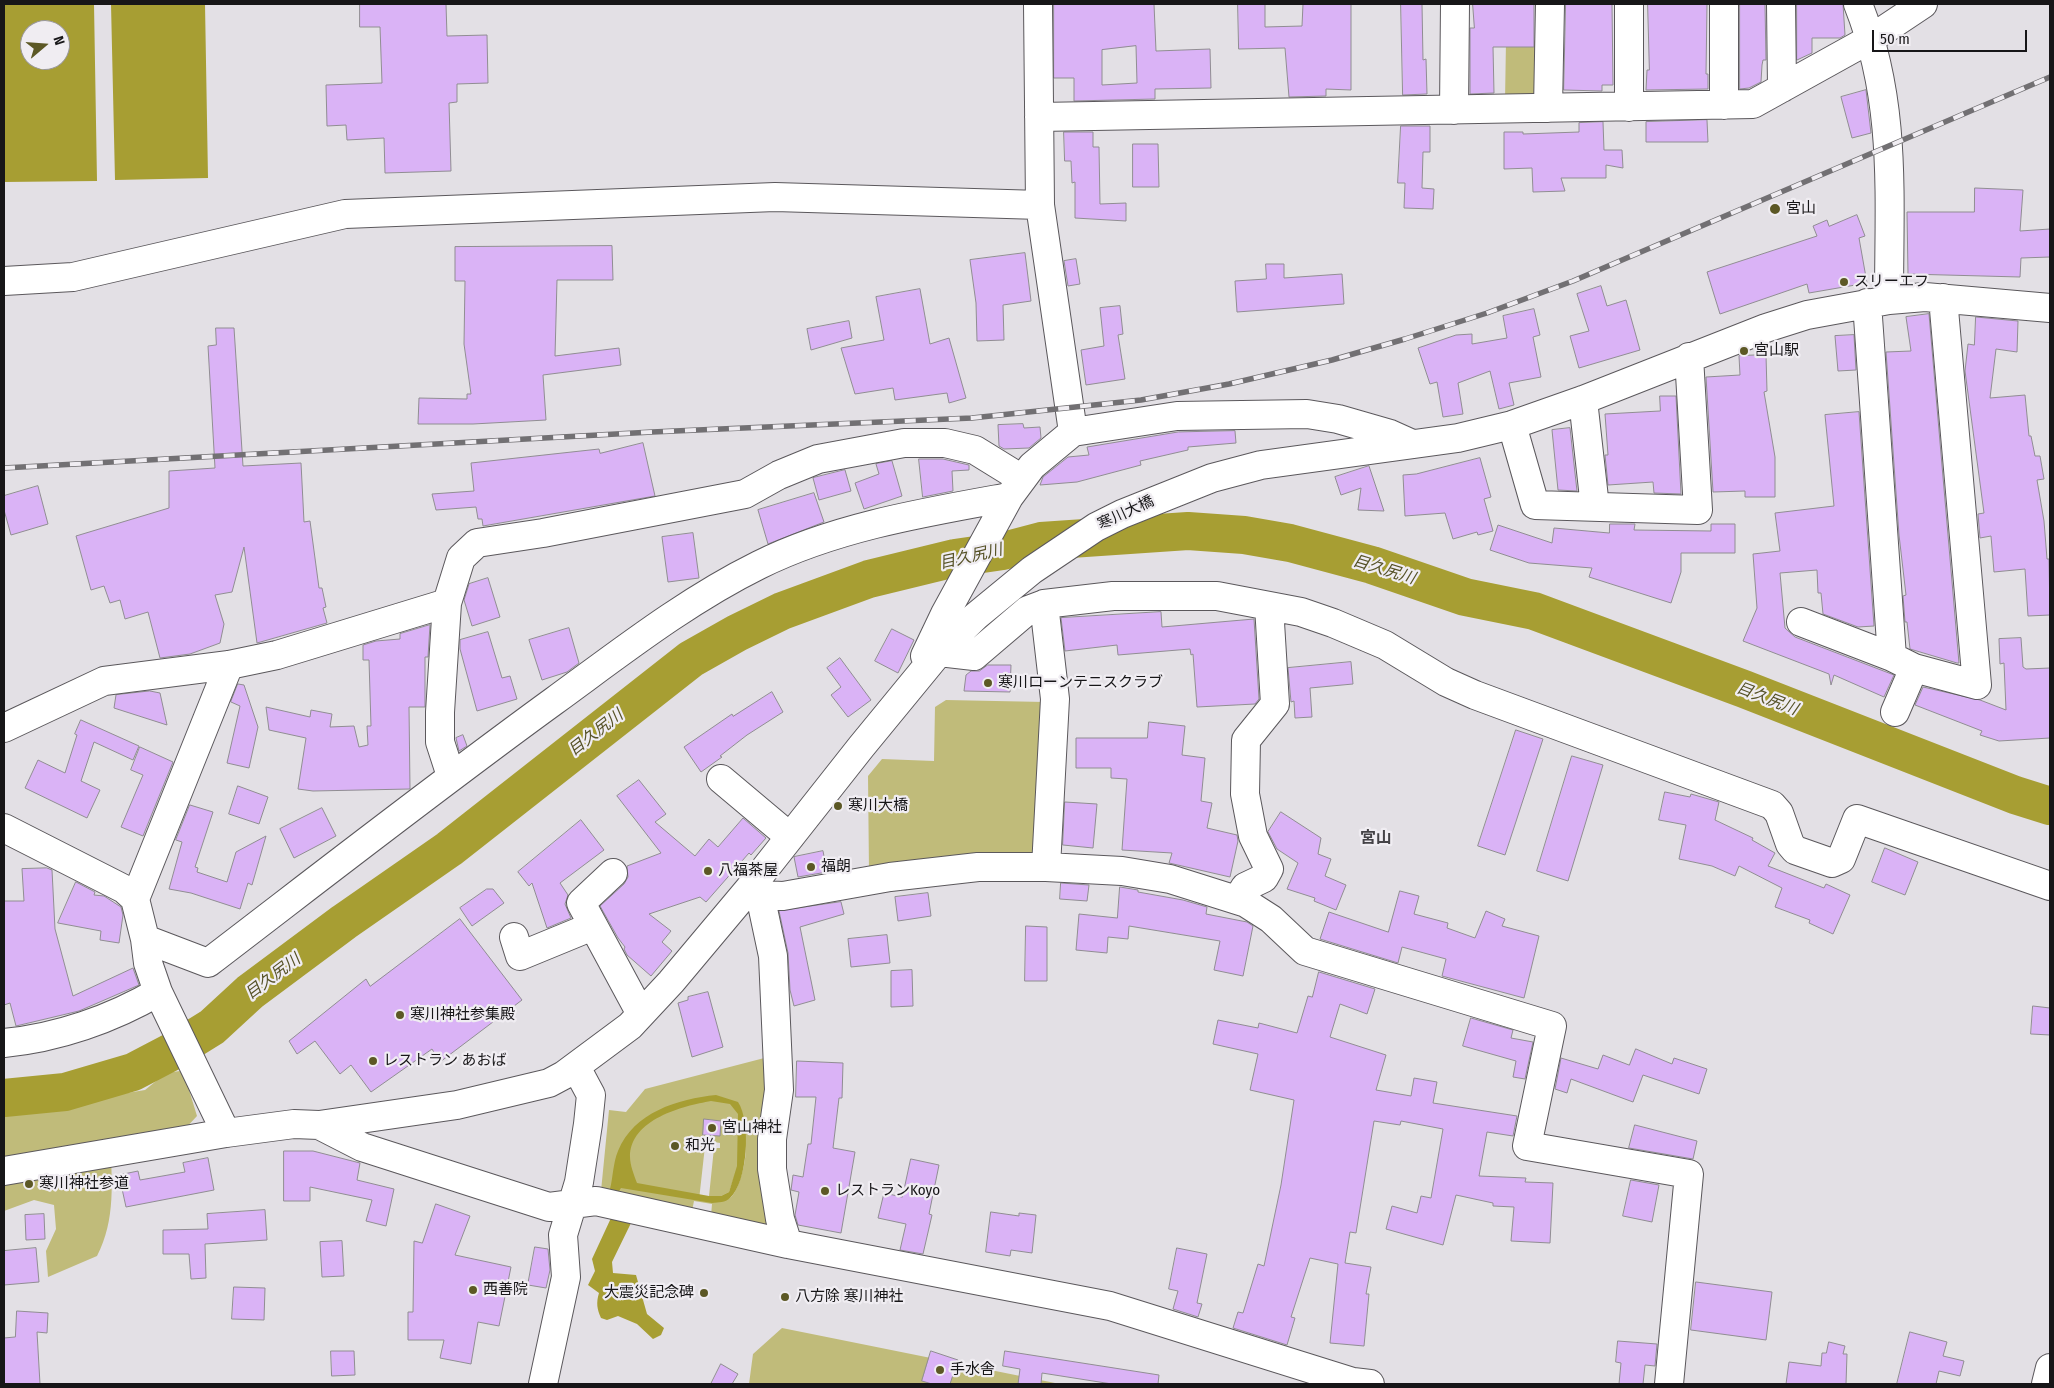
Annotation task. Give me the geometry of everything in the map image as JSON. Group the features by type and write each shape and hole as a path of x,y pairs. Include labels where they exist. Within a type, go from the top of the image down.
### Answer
{"street":[{"path":"1038,4 1040,205 1073,432"},
{"path":"1454,110 1455,4"},
{"path":"1548,108 1550,4"},
{"path":"1629,4 1629,106"},
{"path":"1724,4 1724,105"},
{"path":"1781,4 1782,88"},
{"path":"1858,4 1872,38 1885,102 1888,132 1878,301 1903,662 1895,712"},
{"path":"1039,117 1753,104 1872,38 1923,4"},
{"path":"4,281 73,277 345,214 775,197 1040,205"},
{"path":"1802,622 1903,662 1977,684 1943,298"},
{"name":"寒川大橋","path":"911,685 939,652 976,616 1032,570 1096,527 1144,504 1212,478 1261,464 1458,438 1512,425 1583,400 1689,357 1808,315 1878,301 1943,298 2050,308"},
{"path":"1512,425 1535,505 1698,510 1689,357"},
{"path":"1583,400 1595,507"},
{"path":"4,1170 226,1133 294,1124 319,1125 457,1105 549,1083 576,1068 630,1026 755,892 790,837 911,685 945,614 1011,493 1032,466 1073,432 1176,416 1307,414 1338,419 1390,434 1412,444"},
{"path":"451,776 440,742 440,712 447,603 461,558 477,543 543,533 745,494 779,475 818,459 904,443 945,443 975,450 1011,493"},
{"path":"145,939 208,963 451,776 662,622 759,565 853,530 1011,493"},
{"path":"939,652 974,656 1028,610 1044,604 1113,596 1217,596 1300,612 1333,623 1385,645 1446,682 1475,695 1772,805 1779,813 1790,844 1799,854 1832,863 1841,859 1857,819 2050,886"},
{"path":"4,728 104,681 229,665 277,655 447,603"},
{"path":"1044,604 1055,699 1046,866"},
{"path":"1237,900 1245,887 1264,878 1269,869 1253,836 1245,794 1246,740 1275,704 1269,606"},
{"path":"135,899 229,665"},
{"path":"721,778 790,837"},
{"path":"4,828 124,889 135,899 145,939 148,963 158,992 226,1133"},
{"path":"755,892 783,896 890,877 978,867 1046,866 1122,872 1170,879 1246,903 1271,919 1305,951 1552,1026 1527,1146 1689,1174 1669,1384"},
{"path":"613,873 581,903 641,1014"},
{"path":"755,892 773,956 779,1090 772,1139 772,1170 780,1219 788,1244"},
{"path":"514,937 520,956 593,926"},
{"path":"4,1044 77,1027 132,1007 158,992"},
{"path":"543,1384 566,1277 563,1235 579,1182 591,1095 576,1068"},
{"path":"319,1125 362,1147 549,1206 596,1201 788,1244 1110,1306 1345,1379 1370,1384"},
{"path":"2046,1384 2050,1368"}],"shaded area":[{"path":"4,4 94,4 97,181 4,182"},
{"path":"111,4 205,4 208,178 115,180"},
{"path":"1542,40 1541,101 1505,101 1506,41"},
{"path":"946,700 1045,702 1035,854 869,872 868,776 882,759 934,761 935,707"},
{"path":"772,1056 777,1230 711,1216 712,1204 694,1201 692,1211 601,1191 609,1110 626,1112 645,1089","holes":["701,1140 720,1143 720,1148 714,1148 709,1196 721,1196 729,1192 745,1146 745,1158 737,1189 730,1198 722,1201 699,1200 705,1146 700,1145"]},
{"path":"180,1071 186,1080 197,1116 183,1131 110,1140 112,1185 110,1214 103,1242 97,1256 48,1277 46,1251 56,1229 54,1205 34,1200 4,1211 4,1110 145,1090 166,1073"},
{"path":"716,1095 738,1102 742,1111 746,1137 744,1166 736,1190 728,1200 712,1203 621,1188 619,1191 610,1189 618,1151 625,1138 635,1126 659,1110 673,1104","holes":["711,1101 730,1104 738,1114 737,1166 729,1192 721,1196 709,1196 637,1183 630,1160 632,1144 648,1124 673,1111 699,1103"]},
{"path":"611,1218 631,1223 612,1262 613,1273 636,1275 647,1314 664,1328 661,1335 653,1339 637,1324 618,1316 607,1320 601,1318 597,1306 599,1293 588,1285 595,1271 592,1259"},
{"path":"782,1328 1060,1384 749,1384 753,1354"}],"building":[{"path":"360,4 446,4 447,36 487,35 488,83 457,84 457,102 449,103 451,171 385,173 384,138 347,140 346,125 327,126 326,85 382,83 380,27 360,27"},
{"path":"1054,4 1154,4 1156,51 1210,49 1211,88 1155,89 1155,99 1074,101 1074,78 1054,78","holes":["1136,46 1137,83 1102,85 1102,50"]},
{"path":"1238,4 1265,4 1265,27 1302,26 1303,4 1351,4 1351,90 1326,89 1326,96 1289,97 1285,48 1239,49"},
{"path":"1401,4 1422,4 1423,60 1426,59 1427,94 1403,95"},
{"path":"1473,4 1534,4 1534,47 1493,47 1494,93 1470,94 1470,28 1474,28"},
{"path":"1566,4 1612,4 1613,85 1602,85 1602,91 1564,90"},
{"path":"1648,4 1707,4 1706,74 1708,74 1708,89 1646,90 1647,70 1649,70"},
{"path":"1740,4 1765,4 1766,60 1763,60 1761,82 1749,88 1740,89"},
{"path":"1797,4 1843,4 1845,35 1840,38 1812,38 1812,53 1797,60"},
{"path":"1866,90 1871,133 1852,138 1841,97"},
{"path":"1707,120 1708,142 1646,142 1646,122"},
{"path":"1603,122 1604,150 1622,150 1623,168 1606,165 1606,178 1561,178 1565,191 1533,192 1532,168 1504,169 1504,132 1523,132 1523,134 1579,132 1579,123"},
{"path":"1401,126 1430,126 1430,152 1423,152 1422,188 1434,189 1433,209 1404,208 1405,183 1398,183"},
{"path":"1064,132 1093,132 1093,147 1099,147 1100,204 1126,203 1126,221 1075,218 1075,182 1072,183 1071,161 1065,161"},
{"path":"1133,144 1158,144 1159,187 1133,187"},
{"path":"1975,188 2023,190 2020,231 2050,229 2050,257 2021,258 2020,277 1908,274 1907,212 1974,212"},
{"path":"1857,215 1865,236 1859,238 1867,283 1809,293 1807,284 1720,314 1707,272 1817,236 1813,226 1827,220 1829,226"},
{"path":"612,246 613,280 557,280 555,356 619,348 621,365 543,375 546,420 473,424 418,424 419,398 467,399 467,394 471,394 464,344 465,281 455,281 455,247"},
{"path":"1025,253 1031,301 1003,305 1004,340 977,341 976,303 970,260"},
{"path":"1076,259 1080,284 1068,286 1064,261"},
{"path":"1266,264 1284,264 1284,278 1342,274 1344,304 1237,312 1235,281 1266,279"},
{"path":"1601,286 1607,306 1626,300 1640,350 1579,368 1570,336 1589,331 1577,294"},
{"path":"920,289 930,344 949,338 966,398 949,403 947,393 895,400 893,388 855,394 841,348 884,340 876,297"},
{"path":"1120,306 1123,334 1118,335 1125,379 1086,385 1081,350 1104,346 1100,308"},
{"path":"1534,309 1540,335 1533,337 1541,377 1509,383 1514,405 1499,409 1490,371 1458,383 1463,414 1443,417 1437,382 1430,384 1418,348 1456,335 1472,334 1472,344 1507,338 1503,316"},
{"path":"1929,314 1959,663 1910,649 1907,622 1905,622 1903,596 1906,595 1899,535 1886,352 1911,351 1906,317"},
{"path":"1976,317 2018,321 2017,352 1996,349 1990,398 2025,395 2029,436 2031,436 2035,456 2040,456 2044,479 2037,480 2044,521 2047,559 2049,559 2050,615 2028,616 2025,569 1994,572 1991,536 1980,538 1978,514 1984,513 1965,371 1968,344 1974,345"},
{"path":"849,321 852,338 811,350 807,329"},
{"path":"216,328 234,328 243,466 301,463 304,522 310,521 319,588 322,588 326,607 323,608 327,623 257,643 244,547 232,592 215,595 224,624 220,643 190,654 160,658 148,612 125,619 120,600 110,603 104,586 91,590 76,536 169,508 169,471 215,468 208,346 216,345"},
{"path":"1854,335 1856,370 1838,371 1835,336"},
{"path":"1766,355 1767,391 1764,392 1775,457 1775,497 1745,497 1745,491 1713,492 1706,377 1740,375 1739,356"},
{"path":"1660,396 1676,396 1681,494 1654,493 1653,482 1608,485 1605,455 1608,455 1605,414 1660,411"},
{"path":"1859,412 1874,626 1858,627 1823,614 1821,593 1818,593 1817,570 1780,573 1785,628 1795,637 1894,675 1884,697 1834,675 1831,685 1829,674 1743,641 1757,608 1753,554 1780,551 1775,513 1834,506 1825,415"},
{"path":"1023,424 1024,428 1040,427 1041,438 1029,448 1004,449 999,446 998,425"},
{"path":"1570,428 1577,491 1558,490 1552,430"},
{"path":"1235,431 1236,443 1188,447 1188,450 1140,461 1141,465 1077,482 1040,485 1043,477 1068,457 1089,455 1087,447 1178,432"},
{"path":"643,443 655,496 483,526 482,519 478,519 476,507 436,510 432,494 474,491 471,463 599,449 600,453"},
{"path":"1480,458 1491,497 1484,499 1493,531 1478,535 1477,532 1453,539 1445,513 1405,516 1403,475 1416,474"},
{"path":"919,459 943,459 969,465 969,470 952,471 953,491 923,497"},
{"path":"892,461 902,496 864,509 855,483 879,474 876,464"},
{"path":"1369,466 1384,511 1358,510 1361,488 1341,495 1335,477"},
{"path":"845,470 851,491 819,500 813,478"},
{"path":"38,486 48,524 11,535 4,510 4,496"},
{"path":"814,493 824,522 768,544 758,510"},
{"path":"1610,524 1635,524 1634,530 1711,531 1711,524 1735,524 1735,553 1681,553 1681,572 1671,603 1589,577 1592,568 1529,563 1490,550 1498,525 1552,543 1554,528 1609,533"},
{"path":"693,533 699,578 668,582 662,537"},
{"path":"488,578 500,617 472,626 464,600 469,584"},
{"path":"1161,612 1162,627 1254,619 1259,699 1255,704 1197,707 1193,654 1191,655 1190,649 1118,655 1117,645 1065,651 1061,618"},
{"path":"430,625 428,657 425,657 425,707 409,707 410,789 313,791 298,789 306,738 269,730 266,707 310,717 311,710 332,714 330,727 354,726 359,747 368,745 367,726 371,726 369,660 363,660 363,645 376,641 400,639 400,634"},
{"path":"569,628 579,663 567,672 542,680 529,640"},
{"path":"892,629 914,640 898,673 875,661"},
{"path":"488,632 502,678 510,676 517,699 477,711 460,649 460,640"},
{"path":"2021,638 2023,667 2026,669 2050,668 2050,738 1999,741 1980,735 1982,731 1915,705 1923,687 1980,700 2006,710 2004,663 2000,664 1999,639"},
{"path":"840,658 871,700 848,717 831,695 841,687 827,668"},
{"path":"1351,662 1353,684 1310,688 1312,717 1295,718 1294,701 1291,702 1288,668"},
{"name":"寒川ローンテニスクラブ","path":"988,665 1011,665 1010,692 964,691 966,675 971,671 979,671"},
{"path":"238,684 244,685 258,727 249,768 227,763 240,706 231,702"},
{"path":"150,691 160,693 167,725 114,708 116,695"},
{"path":"772,692 783,712 747,735 701,772 684,747 732,714 733,716"},
{"path":"81,720 139,746 133,760 94,742 81,781 100,790 87,818 25,788 38,760 65,773 77,735 75,734"},
{"path":"1149,722 1185,726 1182,755 1205,758 1201,801 1212,803 1207,828 1237,835 1238,841 1230,877 1169,863 1172,853 1122,850 1127,779 1111,778 1111,768 1076,768 1076,738 1147,738"},
{"path":"1516,730 1543,739 1505,855 1478,846"},
{"path":"463,735 467,746 459,751 456,738"},
{"path":"140,747 173,762 143,836 121,827 143,775 131,770"},
{"path":"1572,756 1603,765 1568,881 1537,871"},
{"path":"639,780 666,814 655,822 695,856 709,839 718,847 743,818 766,838 751,855 749,853 706,902 700,897 649,914 671,931 662,942 672,951 651,976 627,955 625,947 600,906 624,884 628,877 627,866 661,853 617,796"},
{"path":"238,786 268,797 259,824 229,814"},
{"path":"1665,792 1690,797 1691,794 1719,802 1715,820 1753,838 1752,840 1775,853 1768,866 1824,888 1826,884 1850,895 1833,934 1809,923 1810,920 1775,907 1782,888 1739,866 1735,876 1712,866 1679,859 1686,825 1659,820"},
{"path":"1065,802 1097,804 1093,848 1063,845"},
{"path":"190,805 213,812 195,867 198,868 197,872 227,882 236,852 266,836 252,885 248,883 240,909 191,893 169,889 182,842 176,840"},
{"path":"322,808 336,836 294,858 280,829"},
{"path":"1281,812 1321,838 1318,854 1331,859 1325,876 1346,885 1336,910 1314,901 1315,898 1287,889 1298,863 1277,849 1268,832"},
{"path":"581,820 604,850 560,883 568,895 565,904 571,918 547,928 532,883 529,886 518,872"},
{"path":"1885,848 1918,862 1905,895 1872,882"},
{"name":"福朗","path":"823,851 827,872 798,877 794,857"},
{"path":"47,868 52,870 55,929 73,996 133,968 139,985 79,1011 16,1026 10,1003 4,1005 4,901 24,901 22,869"},
{"path":"76,882 95,892 94,895 104,896 121,907 123,915 119,943 100,940 101,931 58,923"},
{"path":"1061,883 1089,885 1087,901 1060,899"},
{"path":"1120,887 1207,907 1206,914 1247,922 1253,926 1243,976 1214,970 1220,941 1129,926 1128,939 1108,937 1107,953 1076,950 1079,914 1117,918"},
{"path":"487,889 493,889 504,903 472,926 460,908"},
{"path":"1400,891 1419,896 1414,914 1448,923 1447,928 1475,938 1486,911 1505,919 1502,926 1539,936 1524,998 1442,976 1446,959 1402,947 1398,963 1320,939 1329,912 1388,932"},
{"path":"928,893 931,916 898,921 895,897"},
{"path":"841,902 844,914 800,927 815,1000 794,1006 790,990 788,953 779,911"},
{"name":"寒川神社参集殿","path":"460,919 522,1000 440,1062 432,1049 371,1092 351,1065 340,1074 315,1041 297,1054 289,1041 366,979 370,986"},
{"path":"1026,926 1047,927 1047,981 1025,981"},
{"path":"887,935 890,963 851,967 848,939"},
{"path":"912,970 913,1006 891,1007 891,971"},
{"path":"1319,972 1375,989 1367,1014 1340,1004 1330,1037 1386,1055 1376,1090 1411,1096 1414,1078 1437,1082 1433,1103 1517,1116 1513,1136 1487,1132 1479,1176 1526,1178 1525,1182 1553,1183 1550,1243 1511,1241 1514,1207 1493,1206 1493,1203 1456,1195 1443,1245 1386,1229 1392,1206 1417,1213 1421,1196 1431,1198 1443,1129 1401,1121 1400,1125 1374,1121 1356,1233 1350,1232 1345,1263 1371,1267 1366,1294 1369,1294 1364,1346 1330,1343 1338,1264 1310,1258 1291,1317 1295,1318 1287,1345 1233,1328 1238,1312 1243,1313 1258,1264 1264,1266 1281,1185 1294,1100 1250,1090 1258,1054 1213,1044 1218,1020 1258,1028 1259,1023 1297,1033 1308,996 1312,997"},
{"path":"708,992 723,1047 692,1057 678,1003 688,1000 688,997"},
{"path":"2033,1006 2050,1008 2050,1035 2031,1034"},
{"path":"1471,1018 1513,1030 1511,1038 1533,1042 1525,1079 1513,1077 1516,1061 1463,1046"},
{"path":"1636,1049 1672,1064 1674,1058 1707,1069 1699,1094 1643,1075 1633,1102 1571,1079 1567,1093 1555,1089 1561,1058 1598,1069 1603,1055 1629,1065"},
{"path":"797,1061 843,1063 842,1098 839,1098 833,1148 855,1152 841,1233 798,1225 795,1215 799,1192 791,1190 793,1175 803,1177 808,1144 811,1144 816,1097 796,1097"},
{"name":"宮山神社","path":"704,1119 721,1121 720,1136 703,1135"},
{"path":"1635,1125 1697,1141 1693,1159 1629,1148"},
{"path":"284,1151 313,1151 360,1163 357,1180 394,1189 386,1226 366,1221 372,1200 310,1187 310,1201 284,1201"},
{"path":"208,1158 214,1190 126,1207 119,1175 138,1171 140,1180 185,1172 183,1163"},
{"path":"911,1159 939,1165 929,1214 932,1215 923,1254 900,1250 906,1224 878,1218 884,1193 902,1197"},
{"path":"1631,1180 1659,1185 1652,1222 1623,1216"},
{"path":"436,1204 470,1216 455,1255 511,1267 499,1326 478,1322 471,1364 440,1358 444,1340 408,1340 408,1312 413,1312 414,1241 422,1243"},
{"path":"265,1210 267,1240 205,1244 206,1278 191,1279 189,1254 163,1254 163,1230 208,1229 207,1214"},
{"path":"991,1212 1019,1216 1019,1213 1036,1215 1032,1253 1011,1250 1010,1256 986,1252"},
{"path":"44,1214 45,1239 26,1240 25,1215"},
{"path":"342,1241 344,1276 322,1277 320,1242"},
{"path":"535,1247 548,1249 550,1270 546,1288 528,1285"},
{"path":"36,1248 39,1282 4,1285 4,1251"},
{"path":"1177,1248 1207,1254 1197,1303 1202,1304 1198,1317 1173,1309 1178,1291 1169,1289"},
{"path":"1696,1282 1772,1292 1766,1340 1691,1330"},
{"path":"234,1287 265,1288 264,1320 232,1319"},
{"path":"17,1311 48,1313 47,1333 37,1332 40,1384 4,1384 4,1338 15,1337"},
{"path":"1910,1332 1947,1342 1943,1356 1964,1361 1960,1376 1939,1371 1936,1384 1897,1384"},
{"path":"1618,1341 1657,1344 1655,1366 1645,1365 1643,1384 1619,1384 1621,1363 1616,1362"},
{"path":"1829,1342 1845,1346 1843,1354 1847,1354 1846,1384 1786,1384 1789,1362 1821,1366 1822,1353 1826,1353"},
{"path":"331,1351 354,1351 355,1375 332,1376"},
{"name":"手水舎","path":"931,1351 958,1360 950,1384 932,1384 922,1381"},
{"path":"1005,1351 1159,1375 1158,1384 1112,1384 1042,1373 1041,1384 1018,1384 1020,1369 1003,1366"},
{"path":"721,1364 738,1374 732,1384 711,1384"}],"waterway":[{"name":"目久尻川","path":"4,1098 65,1092 133,1072 175,1050 212,1027 250,992 344,922 449,849 691,659 737,633 782,611 869,579 955,558 1003,551 1041,541 1188,531 1244,535 1290,543 1372,565 1465,597 1534,611 1744,689 2015,795 2050,806"}],"railway":[{"path":"4,468 652,432 972,418 1141,400 1229,384 1332,360 1405,339 1487,313 1573,281 2050,77"}],"place":[{"name":"宮山","path":"1775,209"},
{"name":"スリーエフ","path":"1844,282"},
{"name":"宮山駅","path":"1744,351"},
{"name":"寒川ローンテニスクラブ","path":"988,683"},
{"name":"寒川大橋","path":"838,806"},
{"name":"福朗","path":"811,867"},
{"name":"八福茶屋","path":"708,871"},
{"name":"寒川神社参集殿","path":"400,1015"},
{"name":"レストラン あおば","path":"373,1061"},
{"name":"宮山神社","path":"712,1128"},
{"name":"和光","path":"675,1146"},
{"name":"寒川神社参道","path":"29,1184"},
{"name":"レストランKoyo","path":"825,1191"},
{"name":"西善院","path":"473,1290"},
{"name":"大震災記念碑","path":"704,1293"},
{"name":"八方除 寒川神社","path":"785,1297"},
{"name":"手水舎","path":"940,1370"}],"district":[{"name":"宮山","path":"1376,839"}]}
